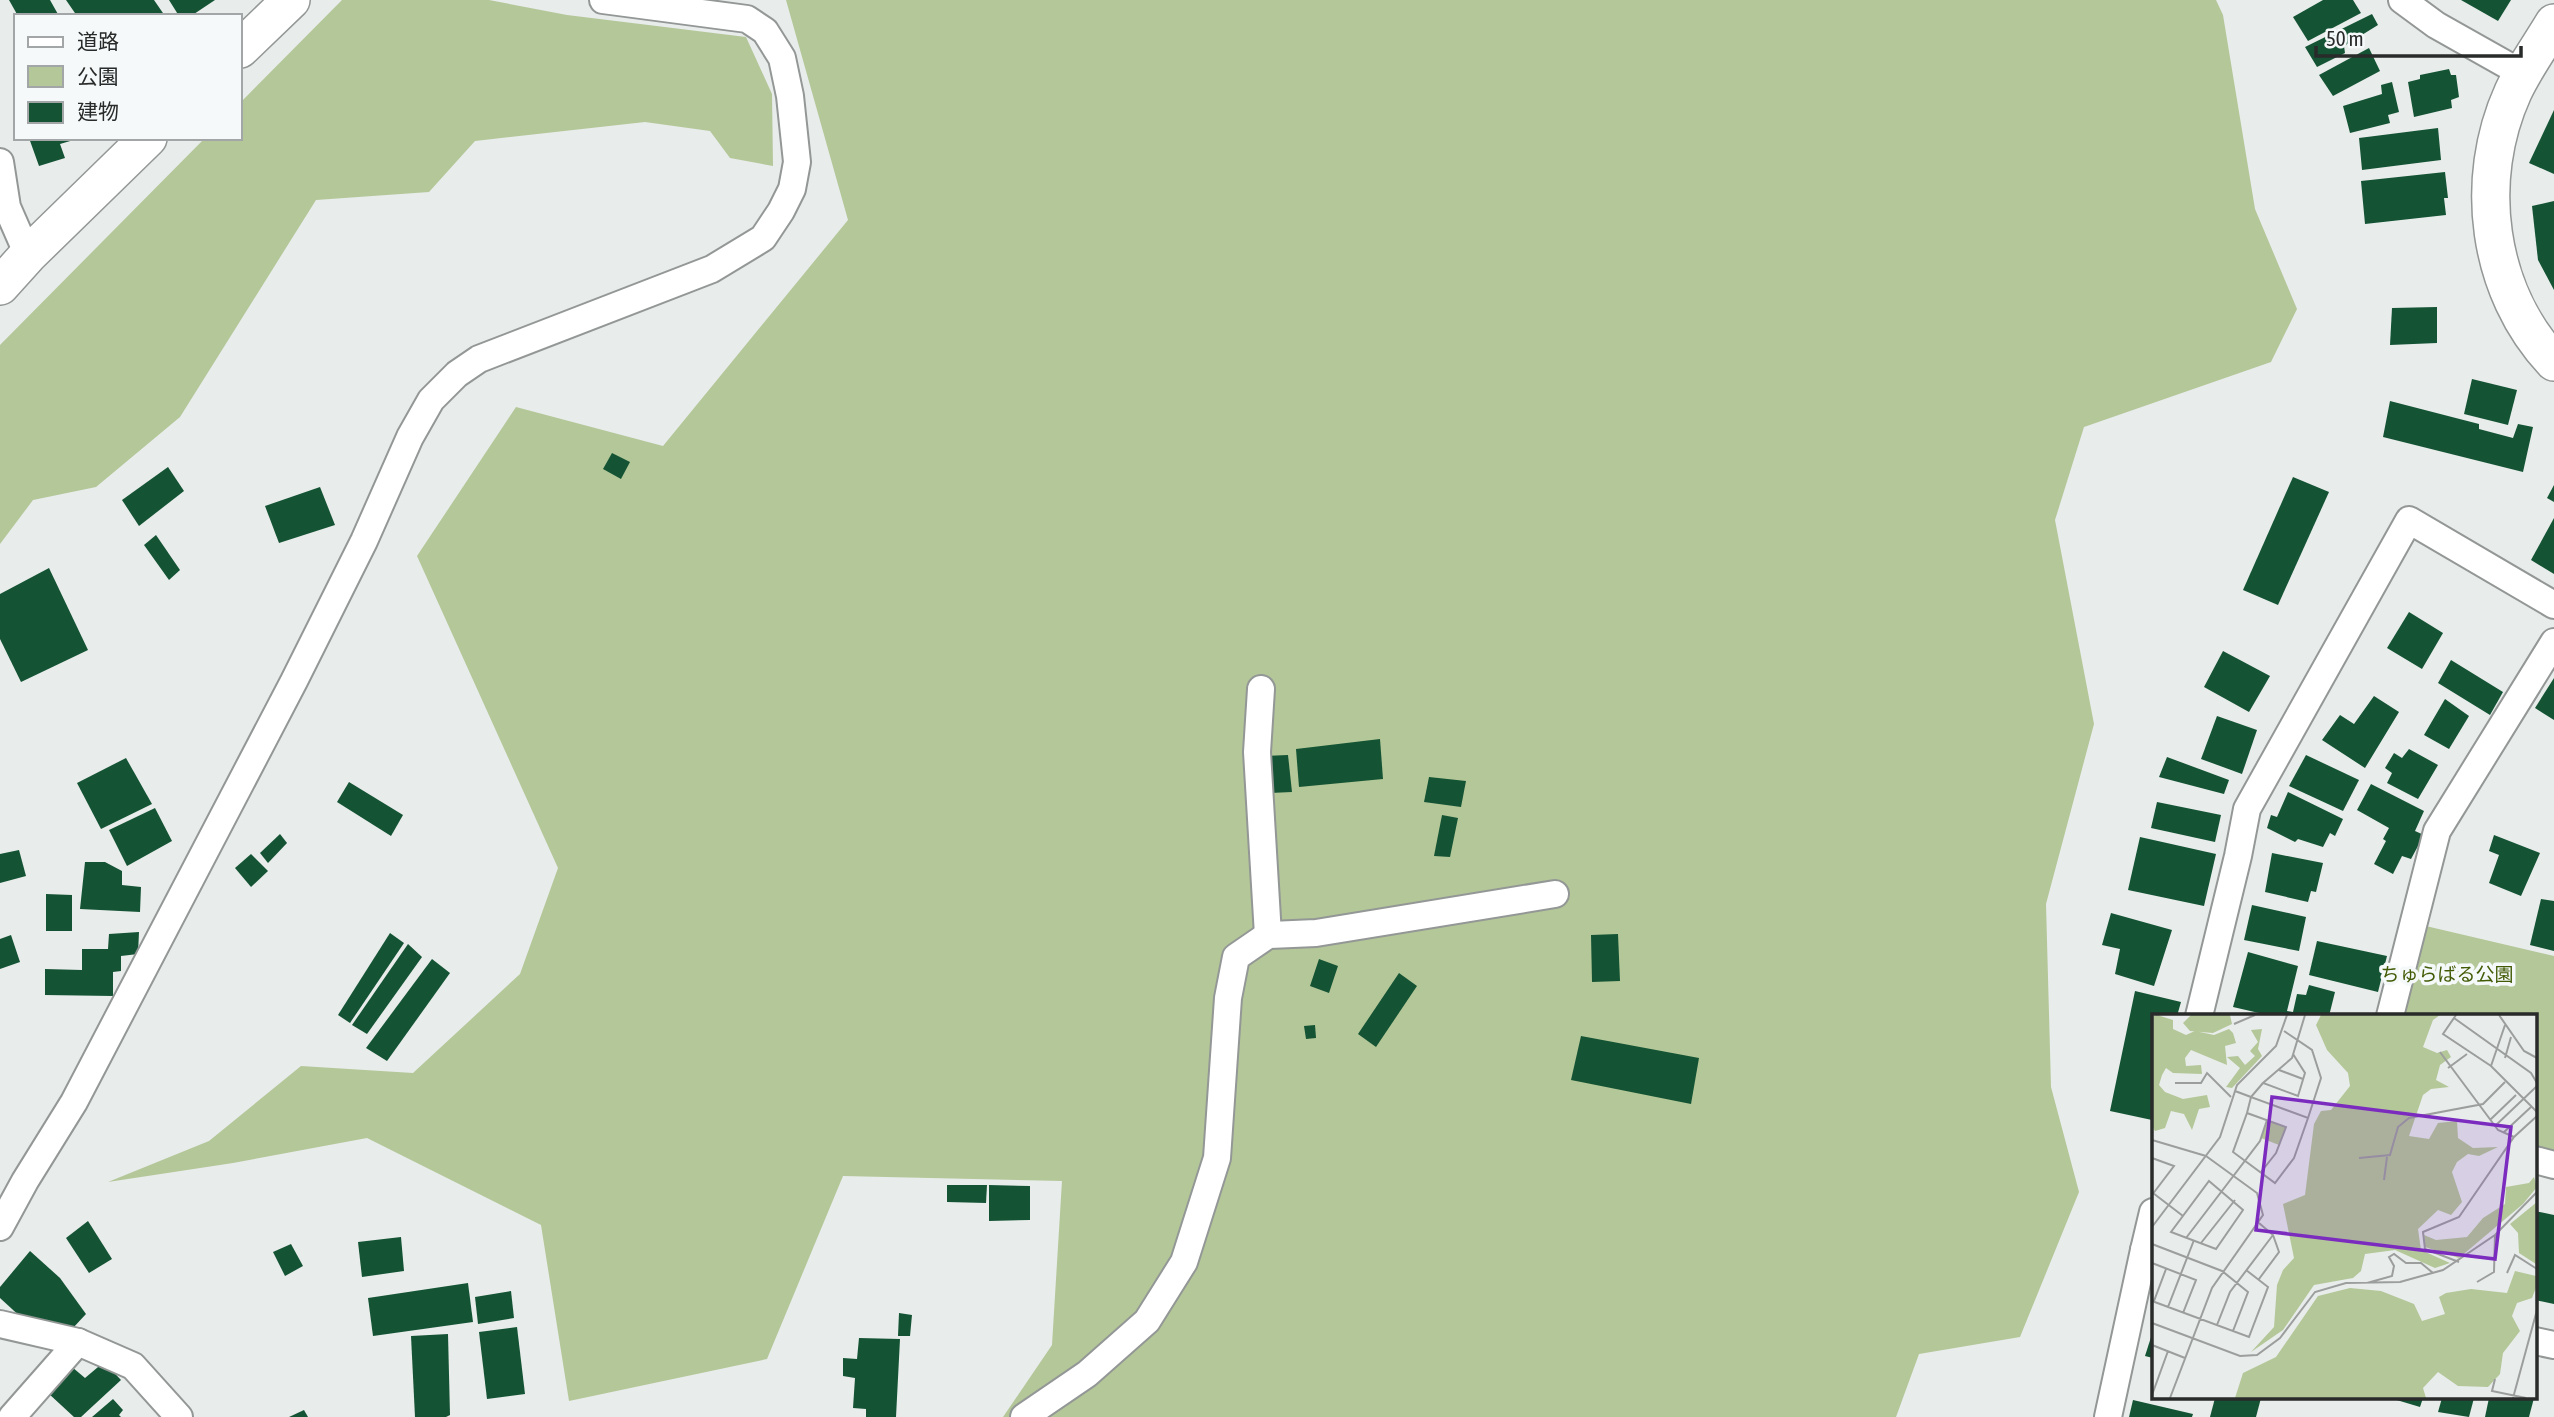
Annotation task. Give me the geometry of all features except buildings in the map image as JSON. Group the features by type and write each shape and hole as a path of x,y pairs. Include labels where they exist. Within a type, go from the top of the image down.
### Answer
{"street":[{"path":"242,47 291,0"},
{"path":"0,1227 24,1181 74,1102 295,681 364,541 410,437 431,400 457,374 479,359 712,269 742,253 763,238 792,189 797,162 790,96 782,58 765,32 747,19 603,0"},
{"path":"2402,0 2436,25 2523,74"},
{"path":"2554,23 2514,90 2499,133 2492,170 2491,214 2498,258 2511,298 2543,351 2554,362"},
{"path":"0,286 28,254 146,140"},
{"path":"0,162 7,206 28,254"},
{"path":"2199,1014 2247,809 2409,520 2554,605"},
{"path":"2391,1014 2437,831 2554,642"},
{"path":"1261,689 1257,752 1268,935"},
{"path":"1024,1417 1087,1374 1147,1321 1184,1262 1217,1158 1228,998 1236,957 1268,935 1316,933 1555,894"},
{"path":"2536,1160 2554,1165"},
{"path":"2108,1417 2149,1251 2152,1222"},
{"path":"0,1324 78,1342 133,1366 169,1413"},
{"path":"2536,1340 2554,1345"},
{"path":"12,1417 78,1342"}],"green space":[{"path":"342,0 489,0 567,15 746,37 772,94 773,166 730,158 710,131 645,122 475,141 429,192 316,200 180,417 96,487 33,500 0,544 0,345 203,140 242,140 242,101"},
{"path":"786,0 2216,0 2223,15 2255,209 2297,309 2271,362 2084,427 2055,520 2094,724 2046,904 2051,1087 2079,1192 2020,1337 1919,1354 1896,1417 1003,1417 1052,1345 1062,1181 843,1176 767,1359 569,1401 541,1225 367,1138 233,1163 108,1182 209,1141 301,1066 413,1073 520,974 558,868 417,556 516,407 663,446 848,220"},
{"name":"ちゅらばる公園","path":"2413,923 2554,956 2554,1165 2536,1160 2536,1014 2390,1014"}]}
